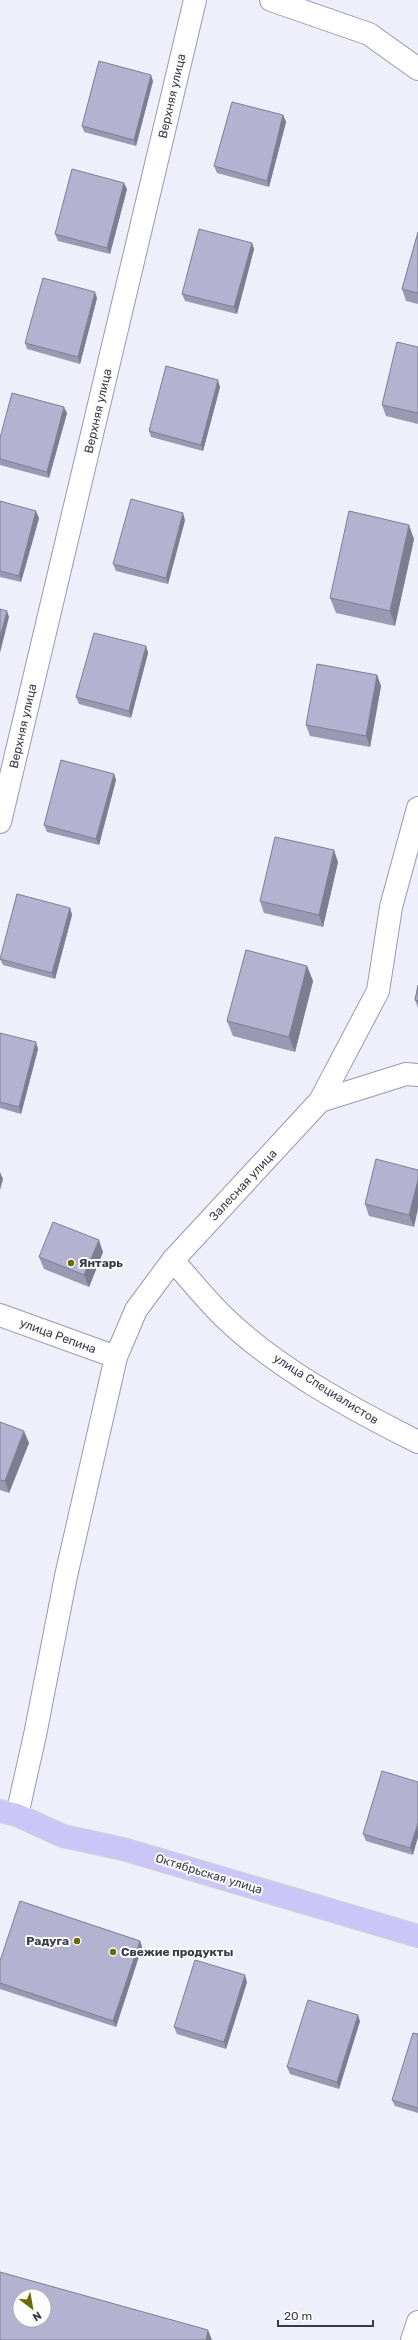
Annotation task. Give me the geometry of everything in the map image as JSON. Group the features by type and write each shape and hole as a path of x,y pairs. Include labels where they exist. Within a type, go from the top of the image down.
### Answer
{"main road":[{"name":"Октябрьская улица","path":"8,1813 63,1836 123,1849 418,1936"}],"street":[{"name":"Верхняя улица","path":"0,822 194,0"},
{"path":"271,0 369,34 418,68"},
{"path":"320,1102 378,991 391,907 415,826 418,808"},
{"name":"Залесная улица","path":"8,1813 35,1735 66,1576 116,1357 136,1310 173,1260 320,1102 406,1074 418,1075"},
{"name":"улица Специалистов","path":"173,1260 227,1319 284,1366 389,1427 418,1442"},
{"name":"улица Репина","path":"0,1315 116,1357"},
{"path":"412,2340 418,2322"}],"building":[{"path":"99,61 151,75 134,140 82,126"},
{"path":"232,102 283,115 267,181 214,166"},
{"path":"72,169 124,183 107,248 55,234"},
{"path":"199,229 252,243 234,307 182,294"},
{"path":"418,232 418,293 402,289"},
{"path":"43,278 95,292 78,357 25,343"},
{"path":"397,342 418,347 418,413 382,405"},
{"path":"166,366 218,380 201,445 149,431"},
{"path":"12,393 64,407 47,472 0,459 0,438"},
{"path":"131,499 183,513 166,578 113,564"},
{"path":"0,501 36,511 19,576 0,571"},
{"path":"349,511 409,525 390,611 330,598"},
{"path":"0,609 7,611 0,637"},
{"path":"94,633 146,646 129,711 76,697"},
{"path":"317,664 377,675 366,736 306,725"},
{"path":"61,760 114,774 96,839 44,825"},
{"path":"275,837 334,850 319,915 260,901"},
{"path":"17,894 70,908 52,973 0,959"},
{"path":"246,950 307,966 289,1037 227,1021"},
{"path":"418,985 418,1001 415,1000"},
{"path":"0,1033 36,1042 19,1107 0,1102"},
{"path":"376,1159 418,1170 418,1180 409,1215 365,1204"},
{"path":"53,1222 99,1240 84,1275 39,1257"},
{"path":"0,1422 24,1431 5,1481 0,1480"},
{"path":"382,1771 418,1782 418,1823 410,1848 363,1834"},
{"path":"20,1901 140,1941 113,2021 0,1983 0,1961"},
{"path":"195,1960 245,1975 224,2042 174,2027"},
{"path":"308,2000 358,2015 337,2082 287,2067"},
{"path":"413,2033 418,2034 418,2108 392,2100"},
{"path":"0,2272 208,2330 206,2340 0,2340"}],"place":[{"name":"Янтарь","path":"71,1263"},
{"name":"Радуга","path":"77,1941"},
{"name":"Свежие продукты","path":"113,1952"}]}
